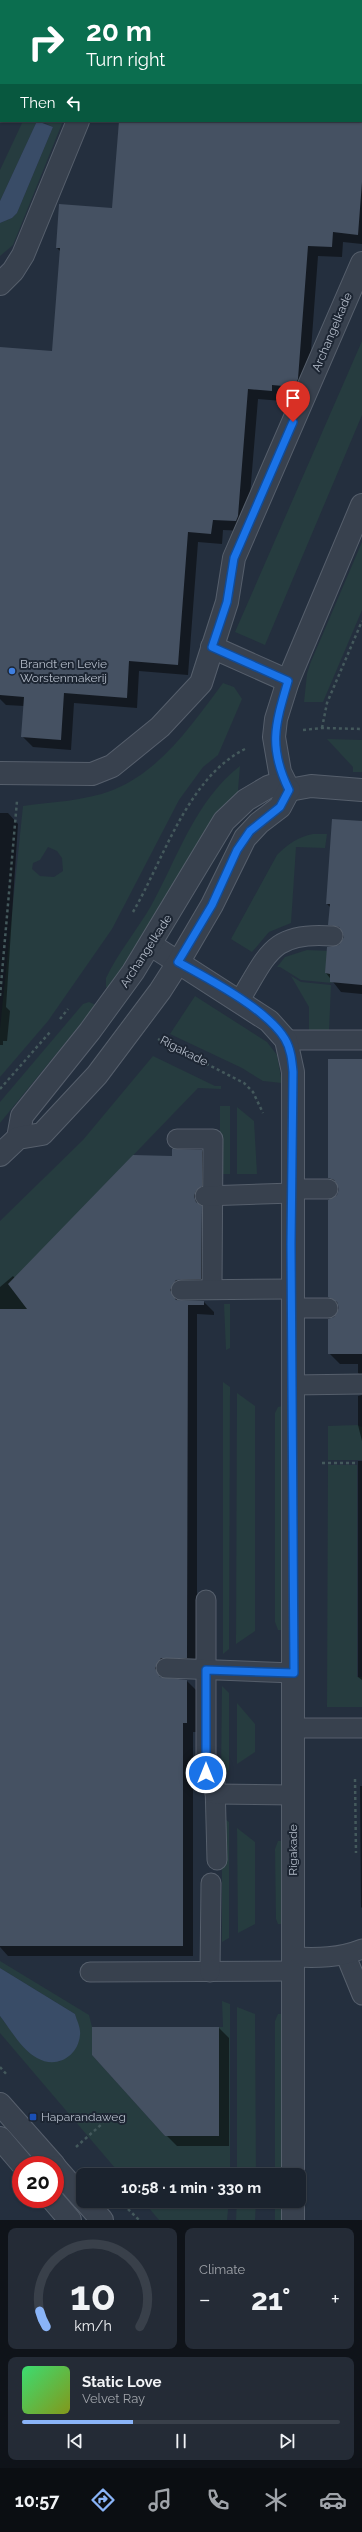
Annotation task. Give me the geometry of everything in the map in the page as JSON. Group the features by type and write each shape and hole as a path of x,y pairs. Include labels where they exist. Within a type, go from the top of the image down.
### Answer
{"street":[{"path":"0,284 13,272 23,255 78,122"},
{"name":"Archangelkade","path":"10,774 92,774 112,766 160,726 201,683 227,602 234,558 362,263"},
{"path":"289,790 280,772 274,737 276,719 288,681 362,505"},
{"path":"212,647 288,681"},
{"name":"Archangelkade","path":"18,1138 22,1116 102,1015 151,945 224,821 246,800 263,789 274,785 289,790"},
{"path":"289,790 311,786 362,790"},
{"path":"0,1155 18,1138 42,1134 85,1089 136,1023 178,962 212,905 241,844 259,823 280,807 289,790"},
{"name":"Rigakade","path":"151,945 240,1000 273,1024 286,1040 293,1072 293,2168"},
{"path":"0,2104 45,2156"},
{"path":"0,2138 15,2156"},
{"path":"64,2177 76,2191"},
{"path":"60,2208 70,2220"},
{"path":"91,2208 102,2220"},
{"path":"293,2208 293,2220"}],"lane":[{"path":"240,1000 270,952 281,942 303,936 333,936"},
{"path":"286,1040 362,1040"},
{"path":"177,1139 213,1139 209,1196 212,1289"},
{"path":"209,1196 328,1189"},
{"path":"181,1290 212,1289 293,1299 328,1308"},
{"path":"293,1386 362,1384"},
{"path":"206,1600 206,1773 215,1783 217,1860"},
{"path":"166,1668 294,1673"},
{"path":"294,1728 362,1728"},
{"path":"215,1794 294,1795"},
{"path":"210,1972 212,1884"},
{"path":"90,1972 210,1972 294,1964 354,1952 362,1995"}],"path":[{"path":"322,728 327,702 362,621"},
{"path":"274,737 296,731 322,728 362,729"},
{"path":"0,996 10,774"},
{"path":"56,1024 69,1008"},
{"name":"Rigakade","path":"136,1023 166,1044 234,1076"},
{"path":"0,1090 53,1028"},
{"path":"328,1463 357,1463"},
{"path":"355,1779 356,1854"},
{"path":"72,2150 103,2122"}],"green space":[{"path":"23,122 37,122 0,201 0,170"},
{"path":"43,122 63,122 13,245 0,256 0,223 12,218 17,213 53,127"},
{"path":"362,341 362,415 265,645 235,632"},
{"path":"362,542 362,610 323,702 304,702 307,674 310,664"},
{"path":"223,683 234,687 242,699 218,755 203,767 179,800 112,929 48,1021 0,1077 0,1028 23,806 91,797 113,790 131,781 147,770 175,744","holes":["48,847 57,851 62,858 63,871 54,877 40,876 32,869 33,863 40,860"]},
{"path":"327,739 362,740 362,772 353,772 353,767"},
{"path":"240,766 238,790 240,793 110,991 106,987 106,978 151,906 179,849 199,813 224,780"},
{"path":"313,834 327,834 325,848 296,847 291,923 269,932 252,952 231,939 277,855 294,842"},
{"path":"307,950 331,951 332,983 301,980 280,967 277,967 285,957"},
{"path":"291,976 301,982 331,985 329,1031 309,1031 309,1007"},
{"path":"195,996 267,1042 277,1055 282,1083 263,1081 242,1068 170,1034"},
{"path":"89,1002 96,1005 0,1123 0,1102 83,1004"},
{"path":"153,1056 215,1086 221,1086 221,1089 198,1088 38,1254 38,1309 0,1309 0,1221 83,1140"},
{"path":"220,1106 230,1106 230,1174 220,1174"},
{"path":"237,1107 254,1121 257,1174 237,1174"},
{"path":"224,1304 230,1304 230,1348 226,1350"},
{"path":"223,1382 230,1387 229,1649 223,1654"},
{"path":"237,1393 255,1406 255,1631 236,1644"},
{"path":"282,1406 282,1630 278,1630 275,1622 275,1413 278,1407"},
{"path":"357,1425 362,1427 362,1460 328,1460 328,1426"},
{"path":"328,1465 357,1465 357,1677 362,1677 362,1707 327,1707"},
{"path":"222,1686 229,1693 229,1770 221,1775"},
{"path":"237,1703 255,1724 255,1752 237,1764"},
{"path":"222,1817 229,1822 229,1938 222,1942"},
{"path":"237,1828 255,1842 255,1924 238,1933"},
{"path":"278,1841 282,1841 282,1924 278,1924 276,1919 275,1849"},
{"path":"0,1961 89,2015 92,2027 92,2055 165,2136 219,2135 219,2027 223,2027 222,2001 230,2004 230,2168 115,2168 0,2033 0,2016 18,2040 33,2054 41,2059 60,2061 78,2040 79,2030 75,2014 0,1968"},
{"path":"237,2007 255,2014 256,2168 237,2168"},
{"path":"278,2014 282,2014 282,2168 275,2168 275,2021"},
{"path":"149,2208 228,2208 227,2220 159,2220"},
{"path":"237,2208 256,2208 255,2220 236,2220"},
{"path":"275,2208 282,2208 282,2220 275,2220"}],"water":[{"path":"37,122 53,127 17,213 12,218 0,223 0,201"},
{"path":"0,1968 75,2014 80,2035 78,2043 71,2055 58,2061 44,2061 26,2050 17,2039 0,2016"}],"building":[{"path":"119,122 362,122 362,182 358,235 333,232 332,247 308,246 298,379 294,387 272,385 272,391 248,389 238,516 236,521 213,520 211,534 188,532 178,665 129,661 127,698 64,693 61,740 21,737 24,697 0,695 0,347 52,351 60,248 56,248 59,204 112,208"},
{"path":"332,819 362,821 362,985 330,982 330,974 325,973 327,947 339,945 344,937 339,927 328,925 330,904 326,904"},
{"path":"328,1059 362,1059 362,1354 328,1354 328,1319 334,1317 339,1308 337,1302 328,1297 328,1200 337,1195 339,1189 334,1180 328,1178"},
{"path":"172,1149 202,1150 202,1186 196,1191 194,1196 196,1202 202,1206 201,1279 176,1280 170,1290 176,1300 204,1301 204,1305 188,1305 187,1658 161,1658 155,1668 160,1677 187,1680 187,1723 183,1723 183,1946 0,1946 0,1309 27,1309 8,1284 133,1155 172,1156"},
{"path":"92,2027 219,2027 219,2136 165,2136 92,2055"}],"place":[{"name":"Brandt en Levie Worstenmakerij","path":"12,671"},
{"name":"Haparandaweg","path":"33,2117"}],"route":[{"path":"206,1773 206,1670 294,1673 293,1289 291,1244 293,1193 293,1072 291,1056 286,1040 269,1020 240,1000 178,962 212,905 244,838 259,823 280,807 289,790 280,772 274,737 276,719 288,681 234,659 212,647 227,602 234,558 293,422"}]}
